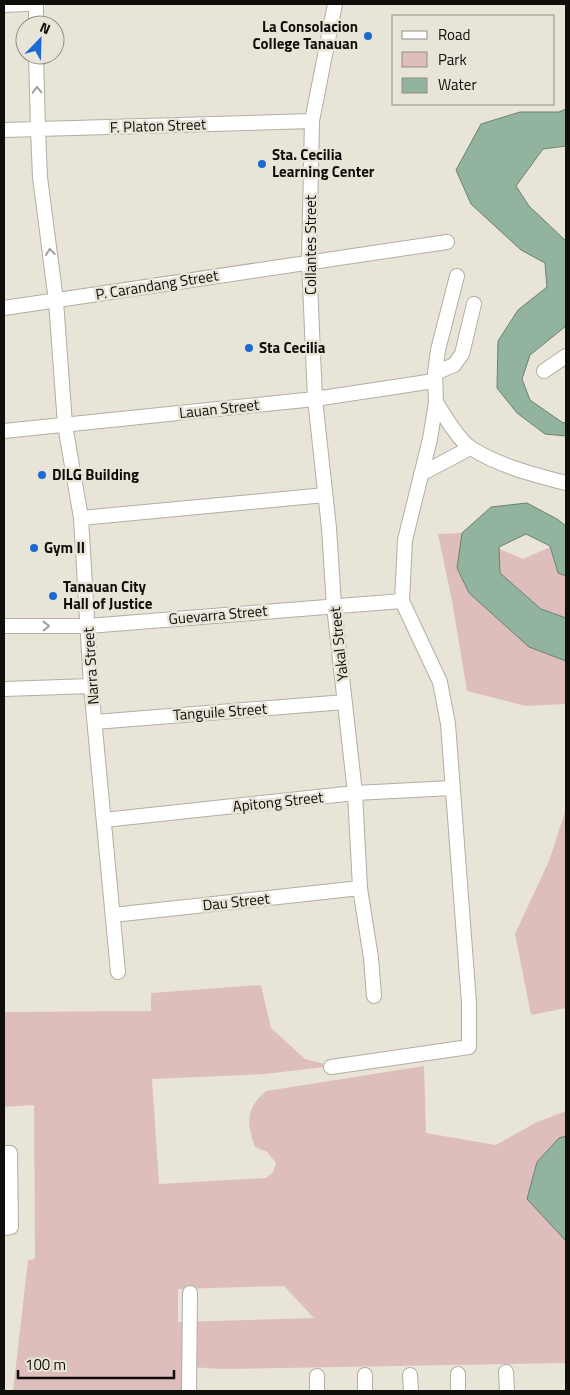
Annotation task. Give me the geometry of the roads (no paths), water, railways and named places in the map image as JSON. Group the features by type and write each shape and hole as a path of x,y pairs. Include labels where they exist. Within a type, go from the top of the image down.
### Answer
{"street":[{"path":"4,5 27,4"},
{"name":"Collantes Street","path":"315,399 309,262 312,121 335,4"},
{"name":"Narra Street","path":"36,65 40,177 56,301 64,425 81,518 91,686 118,972"},
{"name":"F. Platon Street","path":"4,130 312,121"},
{"name":"P. Carandang Street","path":"4,308 447,242"},
{"path":"331,1067 469,1046 469,1003 448,724 440,682 402,601 406,540 430,439 436,402 434,377 438,350 457,276"},
{"name":"Lauan Street","path":"4,431 315,399 434,377 454,365 462,354 474,304"},
{"path":"544,371 566,356"},
{"name":"Yakal Street","path":"315,399 334,606 355,793 360,888"},
{"path":"436,402 448,422 470,448 505,464 566,481"},
{"path":"421,474 470,448"},
{"path":"81,518 325,495"},
{"name":"Guevarra Street","path":"4,626 88,626 402,601"},
{"path":"4,689 91,686"},
{"name":"Tanguile Street","path":"95,722 345,702"},
{"name":"Apitong Street","path":"104,820 355,793 452,788"},
{"path":"360,888 371,958 374,996"},
{"name":"Dau Street","path":"113,915 360,888"},
{"path":"4,1228 11,1227 7,1153"},
{"path":"189,1391 190,1293"},
{"path":"506,1372 507,1391"},
{"path":"458,1374 458,1391"},
{"path":"365,1391 366,1375"},
{"path":"410,1375 411,1391"},
{"path":"317,1376 317,1391"}],"water":[{"path":"566,109 566,146 543,149 516,186 529,206 566,241 566,326 530,355 522,379 530,400 563,423 566,422 566,436 545,434 517,413 497,388 498,341 518,310 547,287 545,263 521,250 471,204 456,170 481,124 520,112 559,112"},
{"path":"527,503 566,526 566,576 558,573 550,546 526,534 499,547 500,573 541,609 566,618 566,661 529,647 469,593 457,568 462,533 491,507"},
{"path":"566,1136 566,1241 527,1199 537,1162 559,1138"}],"place":[{"name":"La Consolacion College Tanauan","path":"368,36"},
{"name":"Sta. Cecilia Learning Center","path":"262,164"},
{"name":"Sta Cecilia","path":"249,348"},
{"name":"DILG Building","path":"42,475"},
{"name":"Gym II","path":"34,548"},
{"name":"Tanauan City Hall of Justice","path":"53,596"}]}
